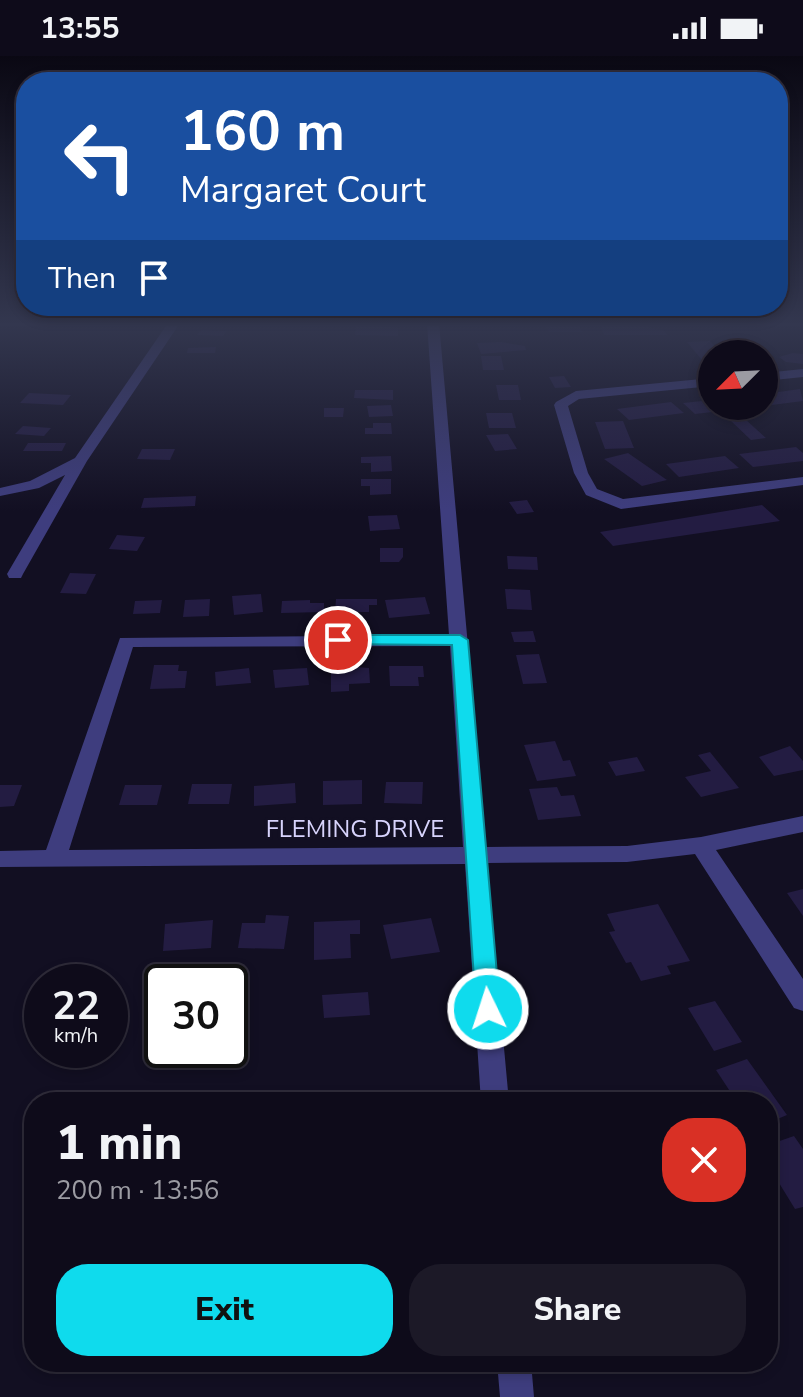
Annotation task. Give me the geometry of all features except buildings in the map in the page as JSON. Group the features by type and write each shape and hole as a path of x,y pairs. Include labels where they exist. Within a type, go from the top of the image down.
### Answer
{"street":[{"path":"15,574 80,461 131,386"},
{"path":"438,386 494,1092"},
{"path":"675,386 576,395 561,405 581,473 591,492 621,504 803,481"},
{"path":"0,492 34,485 80,461"},
{"path":"55,857 126,642 460,640"},
{"name":"FLEMING DRIVE","path":"0,859 627,854 701,845 803,824"},
{"path":"701,845 803,1000"},
{"path":"515,1372 517,1397"}],"route":[{"path":"338,640 460,640 488,1009"}]}
